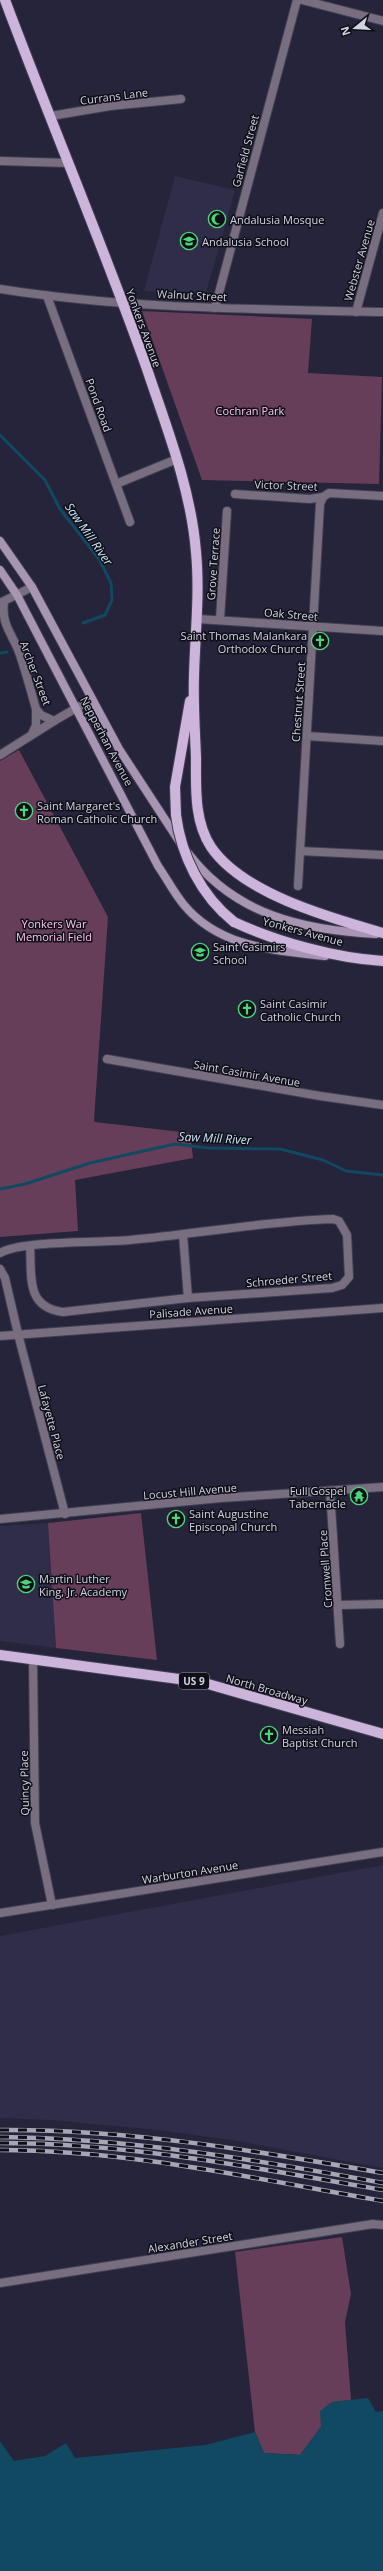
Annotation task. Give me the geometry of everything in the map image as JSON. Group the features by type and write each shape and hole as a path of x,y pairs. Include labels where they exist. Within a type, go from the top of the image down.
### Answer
{"main road":[{"name":"Yonkers Avenue","path":"5,0 123,302 177,459 184,484 196,551 198,619 194,678 197,805 202,828 212,848 231,868 252,883 304,908 383,934"},
{"name":"Nepperhan Avenue","path":"0,541 32,587 119,750 167,825 207,876 261,912 297,925 336,932 383,934"},
{"name":"Nepperhan Avenue","path":"0,570 17,595 158,866 184,906 217,932 246,945 383,961"},
{"name":"Yonkers Avenue","path":"194,678 175,787 176,815 182,848 190,866 206,892 234,922 285,941 367,960"},
{"name":"North Broadway","path":"0,1655 201,1682 383,1734"}],"street":[{"name":"Garfield Street","path":"215,308 297,0"},
{"path":"302,0 383,21"},
{"name":"Currans Lane","path":"51,116 110,106 181,99"},
{"path":"0,161 68,163"},
{"name":"Webster Avenue","path":"356,312 383,213"},
{"name":"Walnut Street","path":"0,289 47,296 215,308 383,312"},
{"name":"Pond Road","path":"47,296 130,522"},
{"path":"116,484 177,459"},
{"name":"Victor Street","path":"234,494 310,499 323,497 329,493 383,496"},
{"name":"Chestnut Street","path":"298,886 315,627 320,504 323,497"},
{"name":"Grove Terrace","path":"220,619 228,511"},
{"path":"2,603 32,587"},
{"name":"Archer Street","path":"2,603 4,630 20,653 36,709 41,715 54,721"},
{"name":"Oak Street","path":"198,619 220,619 383,631"},
{"path":"0,755 92,699"},
{"path":"32,735 37,718 36,709"},
{"path":"307,736 383,741"},
{"path":"300,851 383,855"},
{"name":"Saint Casimir Avenue","path":"107,1059 320,1096 383,1105"},
{"name":"Schroeder Street","path":"0,1253 8,1249 30,1246 130,1240 333,1219 339,1220 344,1226 350,1266 349,1277 346,1282 332,1288 188,1298 71,1311 51,1310 42,1305 35,1297 32,1286 30,1246"},
{"path":"183,1234 188,1298"},
{"name":"Lafayette Place","path":"0,1269 5,1278 18,1334 66,1514"},
{"name":"Palisade Avenue","path":"0,1336 383,1308"},
{"name":"Locust Hill Avenue","path":"0,1519 66,1514 221,1498 383,1487"},
{"name":"Cromwell Place","path":"330,1491 340,1605 340,1644"},
{"path":"340,1605 383,1604"},
{"name":"Quincy Place","path":"33,1660 35,1823 52,1905"},
{"name":"Warburton Avenue","path":"0,1913 383,1852"},
{"name":"Alexander Street","path":"0,2282 373,2224 383,2226"}],"shaded area":[{"name":"Andalusia School","path":"175,176 235,190 206,293 144,291"},
{"name":"Martin Luther King, Jr. Academy","path":"48,1523 56,1648 0,1641 0,1526"},
{"path":"383,1865 383,2168 231,2140 158,2130 51,2120 0,2118 0,1936"}],"green space":[{"name":"Cochran Park","path":"142,311 312,319 308,373 382,377 379,484 202,480"},
{"name":"Yonkers War Memorial Field","path":"19,750 108,917 94,1120 95,1122 190,1133 193,1158 75,1180 78,1231 0,1237 0,761"},
{"path":"141,1513 157,1660 56,1648 48,1523"},
{"path":"342,2237 351,2294 345,2322 351,2400 332,2402 321,2427 300,2455 264,2453 255,2432 235,2252"}],"water":[{"path":"368,2398 376,2412 383,2411 383,2571 0,2571 0,2441 14,2461 45,2456 66,2443 75,2458 205,2445 255,2432 264,2453 300,2455 321,2427 320,2411 332,2402"}],"waterway":[{"name":"Saw Mill River","path":"0,435 45,480 60,509 99,559 111,583 112,600 105,615 83,623"},
{"name":"Saw Mill River","path":"0,653 7,652"},
{"name":"Saw Mill River","path":"0,1189 25,1184 90,1163 175,1144 208,1148 280,1149 323,1160 346,1171 383,1175"}],"railway":[{"path":"0,2130 97,2133 145,2137 240,2149 383,2173"},
{"path":"0,2137 97,2141 145,2146 288,2166 383,2183"},
{"path":"0,2143 48,2144 144,2152 240,2165 383,2190"},
{"path":"0,2150 48,2151 144,2160 240,2175 383,2201"}],"place":[{"name":"Andalusia Mosque","path":"217,219"},
{"name":"Andalusia School","path":"189,241"},
{"name":"Saint Thomas Malankara Orthodox Church","path":"320,641"},
{"name":"Saint Margaret's Roman Catholic Church","path":"24,811"},
{"name":"Saint Casimirs School","path":"200,952"},
{"name":"Saint Casimir Catholic Church","path":"247,1009"},
{"name":"Full Gospel Tabernacle","path":"359,1496"},
{"name":"Saint Augustine Episcopal Church","path":"176,1519"},
{"name":"Martin Luther King, Jr. Academy","path":"26,1584"},
{"name":"Messiah Baptist Church","path":"269,1735"}]}
